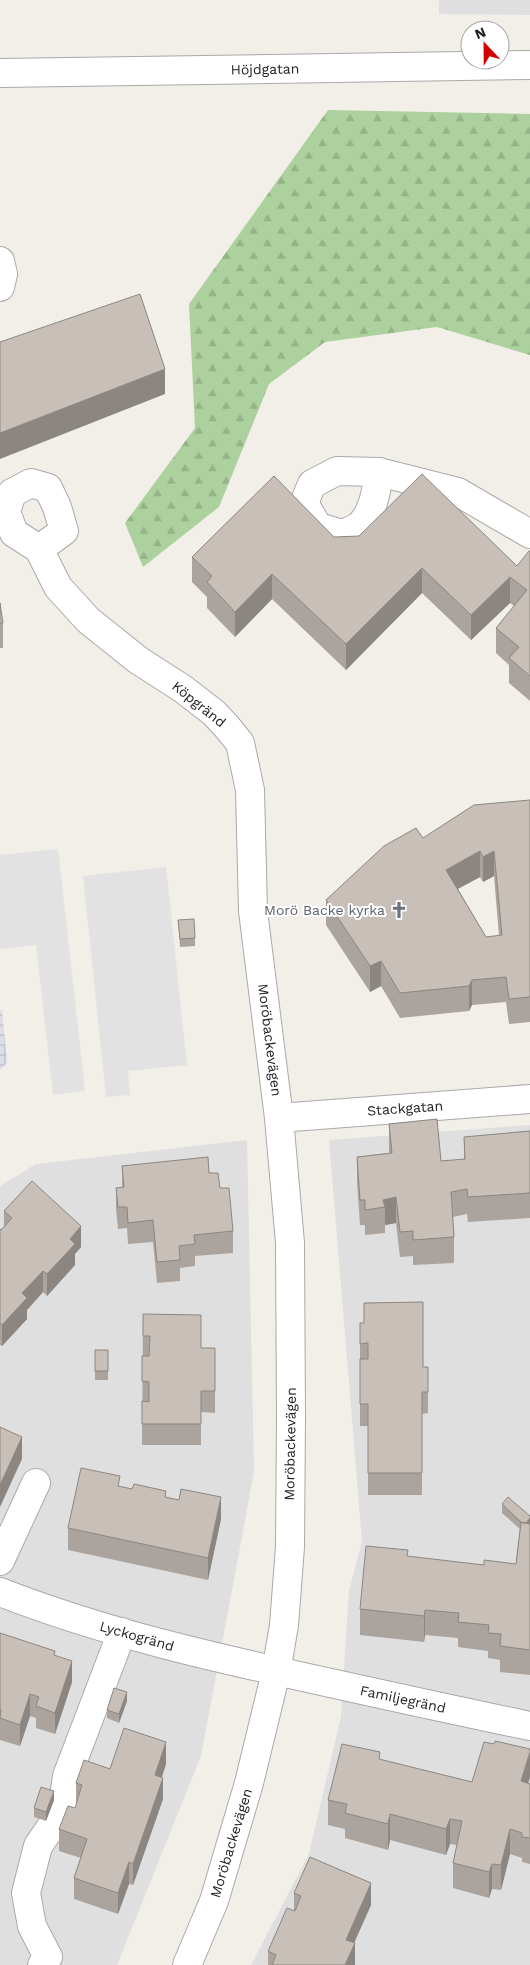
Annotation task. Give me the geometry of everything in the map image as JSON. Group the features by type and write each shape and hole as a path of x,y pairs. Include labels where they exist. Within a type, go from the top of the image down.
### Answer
{"street":[{"name":"Höjdgatan","path":"0,73 530,65"},
{"path":"0,261 3,274 0,288"},
{"path":"379,472 458,492 530,534"},
{"name":"Köpgränd","path":"39,549 58,587 88,620 138,660 183,689 214,713 240,743 250,790 253,911"},
{"name":"Moröbackevägen","path":"187,1965 214,1901 249,1783 276,1672 284,1625 290,1547 290,1243 279,1118 253,911"},
{"name":"Stackgatan","path":"279,1118 530,1099"},
{"path":"0,1561 36,1483"},
{"name":"Lyckogränd","path":"0,1592 42,1608 122,1632 276,1672"},
{"path":"42,1965 48,1957 32,1926 26,1893 38,1846 62,1811 67,1776 122,1632"},
{"name":"Familjegränd","path":"276,1672 530,1726"}],"shaded area":[{"path":"439,0 530,0 530,15 439,14"},
{"path":"58,849 85,1091 53,1095 36,945 0,949 0,855"},
{"path":"166,867 187,1065 128,1071 130,1095 106,1097 83,876"},
{"path":"2,1010 7,1063 0,1070 0,1011"},
{"path":"530,1125 530,1965 251,1965 309,1854 341,1716 349,1591 362,1541 329,1140"},
{"path":"247,1140 254,1472 201,1756 117,1965 0,1965 0,1186 36,1164"}],"green space":[{"path":"328,110 530,114 530,355 437,327 325,342 269,384 219,507 143,567 125,523 195,428 189,304"}],"building":[{"path":"140,294 165,369 0,433 0,342"},
{"path":"422,474 517,566 530,551 530,676 509,658 519,647 496,628 527,590 510,577 471,615 422,568 346,644 272,574 235,612 207,582 212,576 192,557 274,476 334,537 359,536"},
{"path":"0,603 3,623 0,623"},
{"name":"Morö Backe kyrka","path":"530,800 530,997 509,999 506,977 472,980 469,986 400,993 381,961 370,966 326,900 384,846 416,828 423,838 474,805","holes":["480,851 483,857 494,851 502,935 486,937 446,870"]},
{"path":"194,919 195,938 180,939 178,920"},
{"path":"437,1119 441,1161 465,1159 464,1137 530,1131 530,1193 468,1197 467,1189 451,1192 454,1237 413,1240 413,1231 400,1232 396,1197 383,1200 385,1207 365,1210 365,1200 360,1200 357,1157 392,1153 389,1124"},
{"path":"208,1157 209,1173 218,1173 220,1188 229,1188 233,1231 194,1235 195,1244 179,1246 180,1260 157,1262 153,1220 128,1223 127,1207 118,1207 116,1188 124,1187 122,1166"},
{"path":"32,1181 81,1226 70,1239 75,1244 47,1274 43,1271 22,1293 27,1298 2,1325 0,1323 0,1229 12,1218 4,1211"},
{"path":"423,1302 423,1367 428,1367 428,1392 422,1392 422,1473 368,1473 368,1404 360,1404 360,1359 368,1359 368,1343 360,1344 360,1323 364,1323 364,1303"},
{"path":"143,1314 201,1315 201,1348 215,1348 215,1391 201,1391 201,1424 142,1424 142,1401 149,1402 149,1382 142,1381 142,1356 149,1356 150,1336 143,1336"},
{"path":"95,1350 108,1350 108,1371 95,1371"},
{"path":"0,1427 22,1437 0,1485"},
{"path":"81,1468 120,1476 118,1486 132,1489 134,1484 166,1491 165,1497 179,1500 181,1489 221,1497 208,1558 68,1528"},
{"path":"508,1497 530,1516 526,1523 522,1523 502,1504"},
{"path":"521,1522 530,1524 530,1650 500,1646 501,1634 488,1633 489,1625 458,1622 459,1613 425,1610 424,1616 360,1609 366,1546 408,1550 407,1556 484,1565 484,1560 516,1564"},
{"path":"0,1633 55,1651 54,1655 72,1661 55,1713 36,1706 39,1697 30,1694 20,1725 0,1718"},
{"path":"114,1688 127,1692 119,1714 107,1710"},
{"path":"124,1728 166,1742 155,1775 163,1778 133,1864 129,1862 118,1893 74,1878 87,1839 59,1829 68,1806 75,1808 82,1785 76,1783 84,1760 110,1769"},
{"path":"495,1741 530,1749 521,1781 530,1784 530,1838 522,1837 522,1833 510,1829 501,1865 492,1864 489,1872 453,1863 462,1821 450,1819 446,1829 390,1814 388,1824 345,1813 347,1804 328,1800 342,1744 380,1752 379,1759 472,1782 484,1742 494,1744"},
{"path":"41,1787 54,1791 46,1812 34,1808"},
{"path":"310,1857 371,1883 346,1940 355,1943 345,1965 272,1965 276,1955 268,1951 287,1908 295,1911 301,1896 294,1893"}],"place":[{"name":"Morö Backe kyrka","path":"399,910"}]}
